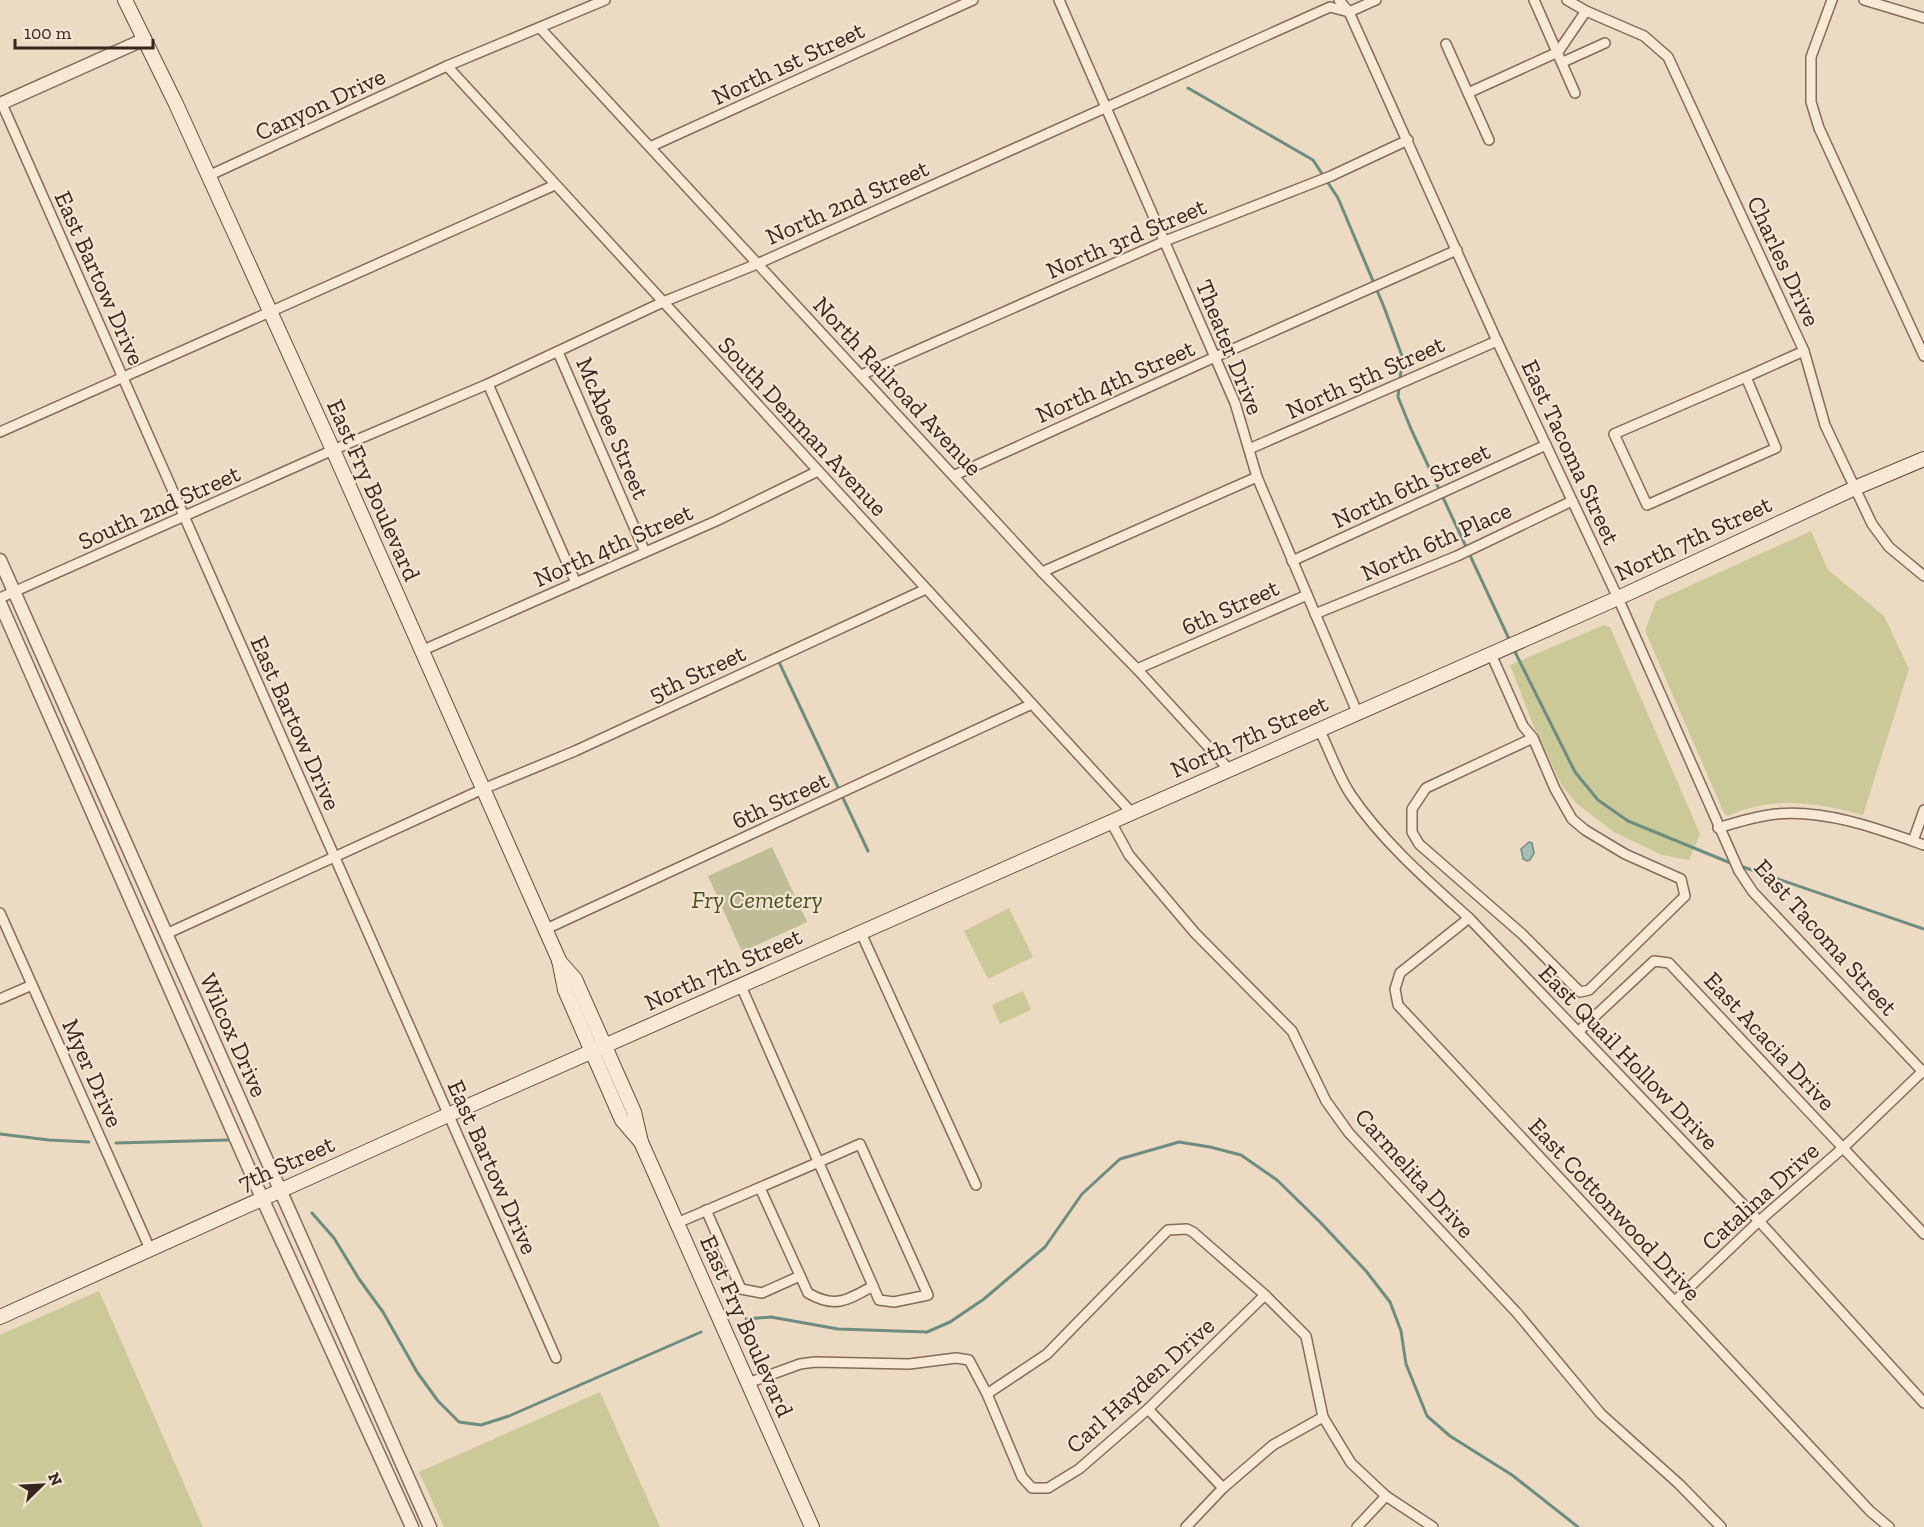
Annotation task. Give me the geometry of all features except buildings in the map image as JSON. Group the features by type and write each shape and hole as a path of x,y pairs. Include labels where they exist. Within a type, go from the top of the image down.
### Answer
{"main road":[{"name":"East Fry Boulevard","path":"125,0 333,450 559,960 565,990 598,1048 622,1120 641,1142 812,1527"},
{"name":"North 7th Street","path":"598,1048 1618,598 1924,459"},
{"name":"7th Street","path":"0,1317 598,1048"}],"street":[{"name":"Canyon Drive","path":"208,176 447,66 605,0"},
{"name":"North 1st Street","path":"652,146 973,0"},
{"name":"Theater Drive","path":"1059,0 1235,403 1257,477 1358,712"},
{"name":"East Tacoma Street","path":"1339,0 1349,12 1408,140 1497,341 1618,598 1739,871 1753,892 1924,1072"},
{"name":"North 2nd Street","path":"333,450 488,384 663,302 757,264 1330,7 1349,12 1376,0"},
{"path":"1534,0 1575,93"},
{"name":"Charles Drive","path":"1567,0 1586,11 1644,36 1668,57 1804,351 1825,425 1872,524 1888,547 1924,576"},
{"path":"1832,0 1811,57 1811,102 1819,128 1924,356"},
{"path":"1864,0 1924,18"},
{"path":"1560,57 1586,11"},
{"name":"North Railroad Avenue","path":"540,28 652,146 757,264 955,475 1042,572 1137,669 1225,765 1227,771"},
{"path":"1,104 145,39"},
{"path":"1468,93 1560,57 1605,43"},
{"path":"1446,44 1489,140"},
{"name":"South Denman Avenue","path":"447,66 1132,813"},
{"name":"East Bartow Drive","path":"1,104 556,1358"},
{"name":"North 3rd Street","path":"861,375 1166,241 1332,176 1408,140"},
{"path":"0,432 555,185"},
{"name":"North 4th Street","path":"955,475 1457,250"},
{"name":"North 5th Street","path":"1249,449 1497,341"},
{"path":"1746,377 1776,448 1647,505 1614,434 1804,351"},
{"name":"McAbee Street","path":"558,352 645,552"},
{"path":"488,384 576,583"},
{"name":"North 6th Street","path":"1292,561 1546,445"},
{"name":"South 2nd Street","path":"0,598 333,450"},
{"name":"North 4th Street","path":"421,651 716,521 818,471"},
{"path":"1042,572 1257,477"},
{"name":"North 6th Place","path":"1315,614 1457,556 1572,501"},
{"name":"Wilcox Drive","path":"0,560 430,1527"},
{"name":"5th Street","path":"165,934 483,789 574,751 926,589"},
{"name":"6th Street","path":"1137,669 1307,595"},
{"name":"Wilcox Drive","path":"0,603 262,1198 412,1527"},
{"path":"1491,654 1523,726 1533,738 1555,789 1572,819 1585,830 1625,854 1681,879 1685,896 1589,990 1580,993 1522,934 1419,844 1412,832 1412,809 1426,788 1533,738"},
{"name":"6th Street","path":"544,930 1032,704"},
{"name":"East Quail Hollow Drive","path":"1319,729 1350,793 1372,823 1469,918 1759,1221 1924,1403"},
{"path":"1913,842 1924,810"},
{"path":"1718,828 1743,820 1776,814 1806,813 1831,817 1924,845"},
{"name":"Carmelita Drive","path":"1111,822 1129,855 1195,933 1292,1031 1326,1101 1349,1133 1517,1313 1601,1414 1679,1484 1721,1527"},
{"path":"1417,869 1433,856"},
{"name":"Myer Drive","path":"0,913 150,1249"},
{"name":"East Cottonwood Drive","path":"1469,918 1400,973 1395,989 1398,1005 1870,1511 1889,1527"},
{"path":"861,933 976,1185"},
{"name":"East Acacia Drive","path":"1578,1032 1654,961 1669,963 1924,1234"},
{"path":"0,999 32,985"},
{"path":"677,1223 760,1188 818,1162 860,1144 928,1295 894,1302 879,1300 818,1162 741,986"},
{"name":"Catalina Drive","path":"1675,1301 1759,1221 1844,1147 1924,1072"},
{"path":"760,1188 808,1293 821,1301 838,1302 873,1287"},
{"path":"706,1210 741,1289 762,1293 800,1276"},
{"path":"748,1383 800,1364 815,1362 909,1364 956,1358 969,1360 987,1394 1047,1354 1168,1230 1186,1229 1193,1232 1265,1295 1306,1336 1323,1417 1351,1463 1386,1496 1433,1527"},
{"name":"Carl Hayden Drive","path":"987,1394 1022,1477 1032,1488 1048,1488 1079,1469 1148,1409 1265,1295"},
{"path":"1148,1409 1223,1488"},
{"path":"1186,1527 1223,1488 1273,1445 1323,1417"},
{"path":"1357,1527 1386,1496"}],"shaded area":[{"path":"1811,531 1828,570 1884,616 1909,669 1863,815 1829,807 1778,803 1745,809 1728,816 1724,813 1645,631 1656,601"},
{"path":"1604,625 1610,627 1700,834 1689,860 1662,855 1614,832 1576,803 1562,786 1534,727 1510,665"},
{"path":"1529,842 1532,843 1534,853 1527,861 1523,859 1521,849"},
{"path":"1009,908 1033,957 988,979 964,931"},
{"path":"1023,991 1031,1010 1000,1024 992,1005"},
{"path":"99,1291 203,1527 0,1527 0,1335"},
{"path":"600,1392 660,1527 444,1527 419,1472"}],"green space":[{"name":"Fry Cemetery","path":"772,847 807,922 742,952 708,876"}],"waterway":[{"path":"1188,88 1313,160 1338,198 1384,307 1402,356 1400,381"},
{"path":"1399,387 1398,397 1411,429 1510,641"},
{"path":"1514,650 1575,772 1598,800 1628,821 1733,864"},
{"path":"778,660 868,851"},
{"path":"1740,866 1924,929"},
{"path":"0,1134 89,1142"},
{"path":"116,1143 228,1140"},
{"path":"746,1319 771,1317 838,1329 927,1332 950,1322 984,1299 1045,1247 1082,1194 1120,1159 1179,1142 1210,1147 1241,1155 1277,1180 1366,1271 1390,1302 1401,1331 1406,1364 1427,1416 1450,1436 1512,1475 1578,1527"},
{"path":"312,1213 334,1238 383,1312 417,1372 438,1401 459,1422 481,1425 509,1416 701,1332"}]}
